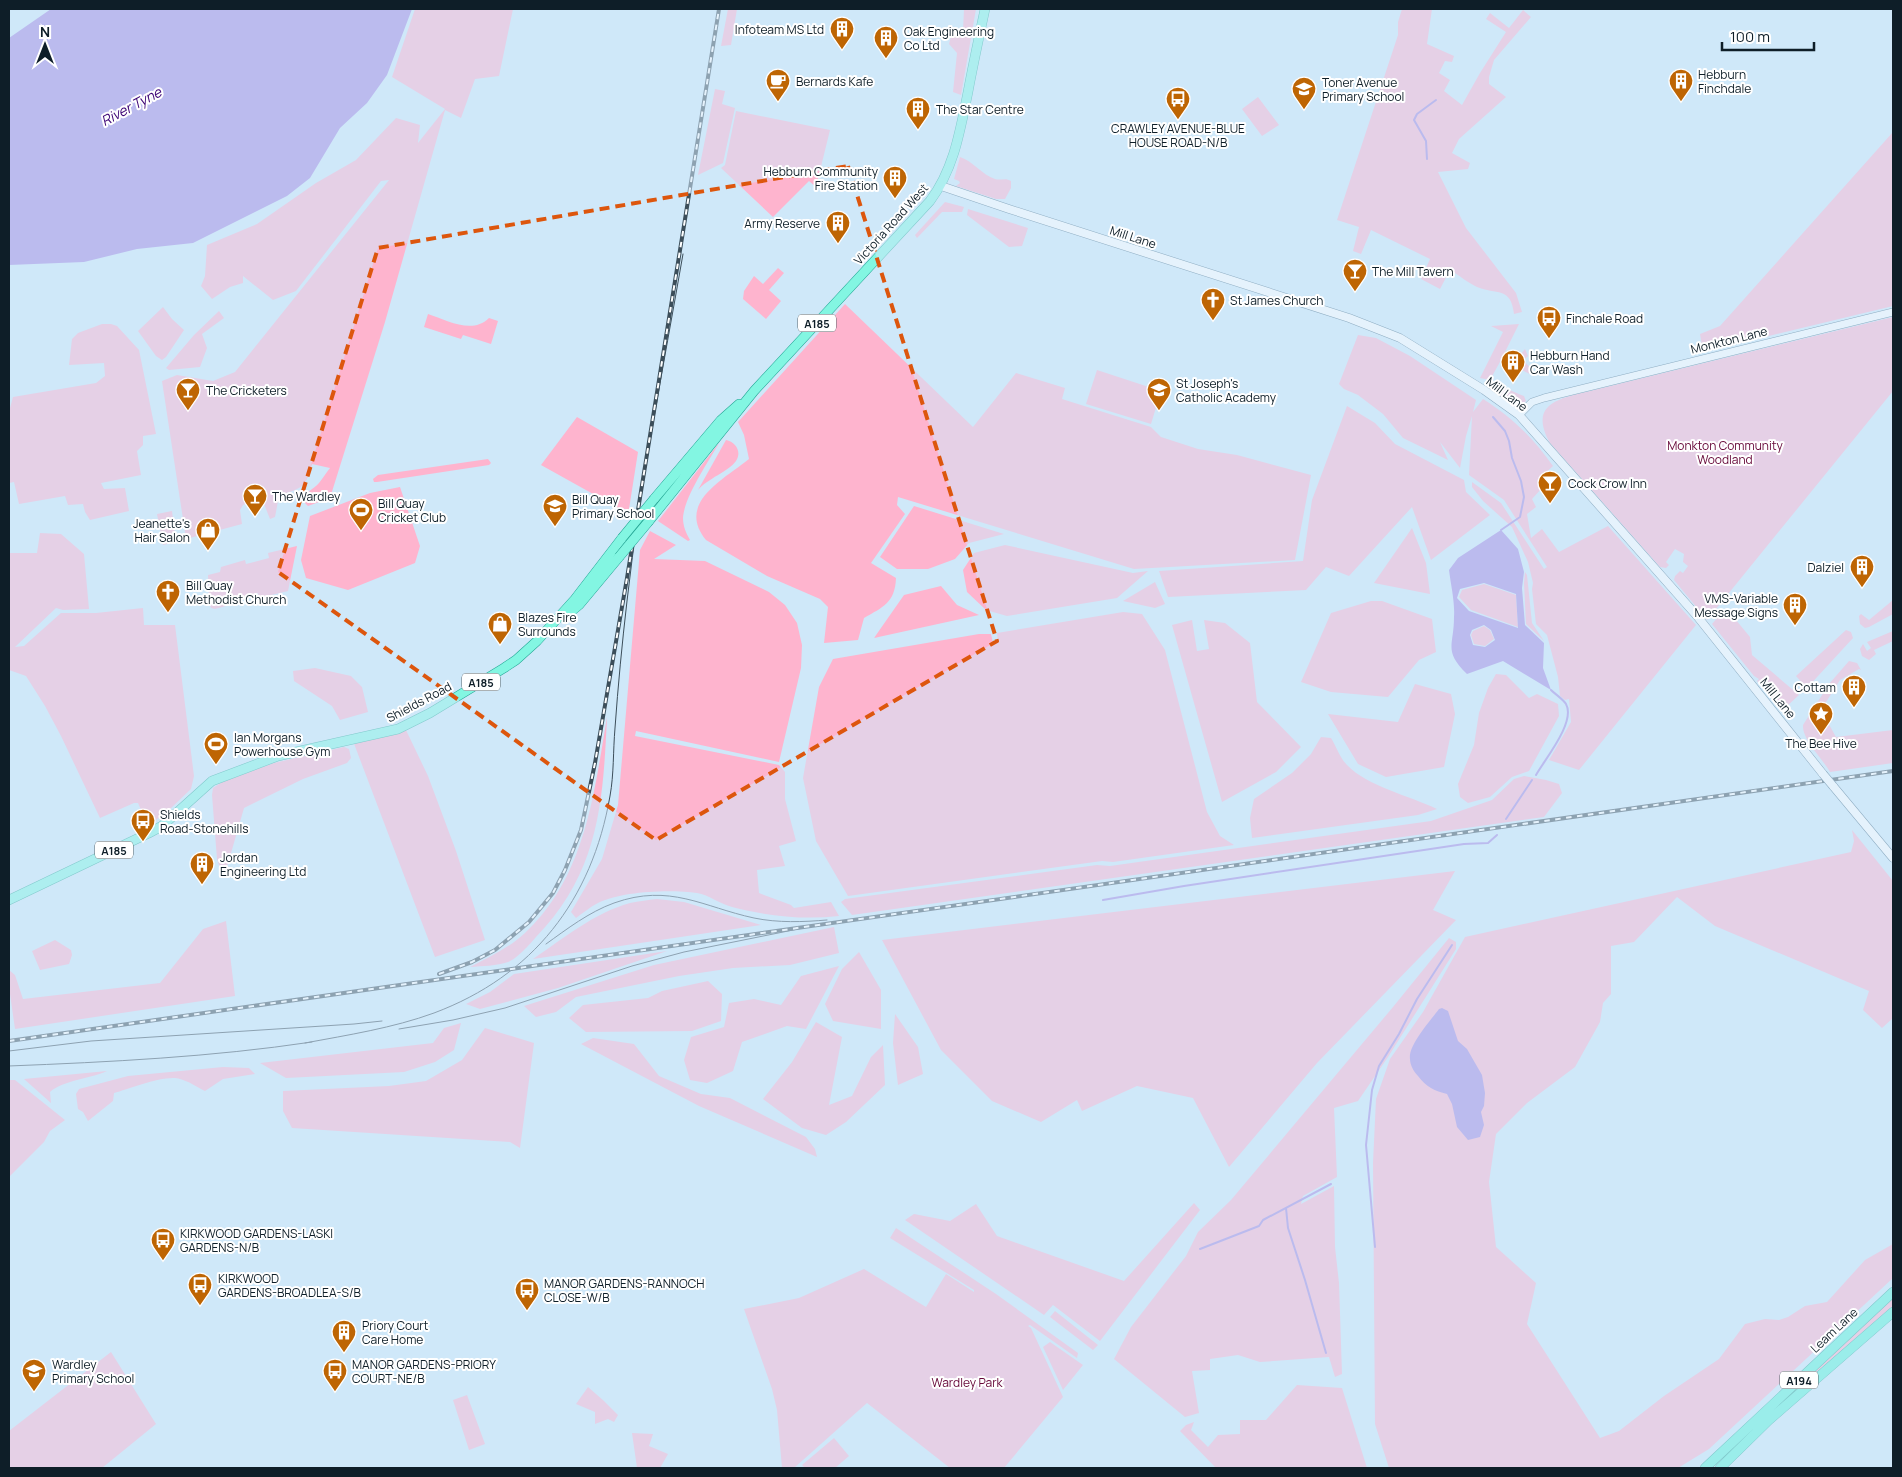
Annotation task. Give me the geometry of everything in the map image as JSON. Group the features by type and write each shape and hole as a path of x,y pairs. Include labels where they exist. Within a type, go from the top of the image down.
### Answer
{"highway":[{"name":"Leam Lane","path":"1705,1468 1893,1292"},
{"name":"Leam Lane","path":"1720,1468 1769,1420 1893,1312"}],"main road":[{"name":"Victoria Road West","path":"754,391 930,201 941,186 949,170 956,147 985,9"},
{"name":"Mill Lane","path":"941,186 1335,313 1400,338 1484,390 1519,415 1697,616 1823,774 1893,858"},
{"name":"A185","path":"577,602 622,538 654,499 721,420 754,391"},
{"name":"A185","path":"577,602 649,521 754,391"},
{"name":"Shields Road","path":"9,900 162,826 212,781 278,756 388,733 409,724 516,660 577,602"}],"street":[{"name":"Monkton Lane","path":"1519,415 1532,402 1570,391 1893,312"}],"highlighted area":[{"path":"848,166 997,641 656,840 278,572 378,248"}],"green space":[{"path":"415,9 513,9 499,76 475,79 461,118 445,110 385,322 330,498 308,506 305,503 307,494 319,483 330,468 312,464 307,479 302,486 279,496 275,517 270,519 264,504 255,500 243,505 240,510 242,524 186,539 162,381 177,375 213,381 235,372 389,180 381,181 296,291 273,300 243,276 243,283 230,287 212,299 201,286 205,276 207,245 257,224 316,183 356,160 396,118 420,125 418,143 445,109 392,77"},
{"path":"728,9 737,9 731,45 721,46"},
{"path":"964,9 976,9 961,95 953,92 957,53 949,44 952,32 963,31"},
{"path":"1402,9 1432,9 1427,44 1454,56 1452,62 1445,61 1439,73 1450,80 1444,91 1462,105 1506,32 1486,19 1490,13 1509,28 1523,10 1531,17 1494,60 1489,84 1506,97 1459,139 1452,153 1470,163 1468,169 1438,172 1466,228 1516,293 1522,312 1514,314 1510,299 1506,295 1477,287 1450,270 1440,289 1421,279 1430,259 1371,230 1361,254 1353,251 1359,227 1337,220 1398,35 1398,22"},
{"path":"715,89 725,91 722,104 735,108 723,163 698,175"},
{"path":"1258,97 1279,125 1262,136 1242,109"},
{"path":"736,111 830,130 816,187 809,181 773,217 721,168 725,165"},
{"path":"1893,132 1893,306 1703,352 1700,334 1720,326"},
{"path":"960,157 990,177 1011,181 1011,188 1005,199 996,199 956,186 960,183 954,179"},
{"path":"945,202 964,207 962,212 942,212 917,238 915,235"},
{"path":"968,209 1028,228 1022,246 1009,247 967,215"},
{"path":"778,268 784,273 769,290 781,301 766,319 743,299 744,291 754,276 763,284"},
{"path":"845,304 973,427 1016,373 1065,388 1062,399 1151,427 1161,437 1198,449 1237,455 1311,475 1295,560 1134,569 898,497 897,505 905,514 871,563 896,578 890,599 882,607 864,618 858,640 824,643 828,607 820,599 767,576 706,540 698,527 696,515 706,493 749,459 744,435 738,422"},
{"path":"163,307 184,330 162,360 156,356 138,331"},
{"path":"219,311 224,318 202,334 207,348 200,367 169,370 166,368 194,335"},
{"path":"428,314 467,326 482,323 489,318 498,321 491,344 463,335 461,339 424,327"},
{"name":"Monkton Community Woodland","path":"1893,317 1893,391 1707,620 1674,580 1680,571 1683,573 1688,566 1683,562 1684,554 1675,549 1666,562 1669,565 1666,568 1660,567 1550,443 1544,429 1543,419 1545,410 1560,399"},
{"path":"102,324 117,326 139,350 156,434 143,436 143,445 137,451 141,475 101,483 104,489 125,488 129,511 90,520 83,504 68,505 65,496 19,504 14,482 9,483 9,409 13,397 96,383 105,376 104,363 69,365 72,339 78,333"},
{"path":"1519,324 1504,354 1516,360 1525,349 1528,356 1523,360 1534,372 1532,375 1501,360 1490,380 1480,378 1503,332 1491,326"},
{"path":"1358,335 1376,338 1410,356 1476,400 1473,412 1483,399 1504,413 1537,446 1553,466 1539,479 1543,487 1532,499 1536,507 1527,514 1531,538 1542,529 1559,552 1608,526 1696,625 1579,770 1549,760 1571,722 1569,699 1565,700 1560,696 1558,677 1547,635 1536,624 1533,583 1528,562 1512,527 1483,501 1472,487 1472,482 1501,503 1544,569 1547,567 1504,500 1469,475 1472,416 1460,468 1440,442 1448,460 1403,438 1383,414 1358,395 1344,389 1339,384"},
{"path":"1097,370 1161,391 1151,424 1086,404"},
{"path":"1496,385 1524,396 1526,401 1517,405 1509,403 1494,391"},
{"path":"1347,406 1375,423 1395,444 1464,480 1466,492 1490,515 1431,560 1412,507 1349,576 1326,567 1306,590 1168,597 1159,571 1303,561 1312,500"},
{"path":"577,417 638,452 629,509 620,509 541,465"},
{"path":"726,440 733,443 737,448 738,458 733,465 698,490"},
{"path":"719,443 703,469 684,509 683,521 690,540 688,541 658,521"},
{"path":"488,459 491,463 489,465 377,482 374,482 373,479 378,475"},
{"name":"Bill Quay Cricket Club","path":"400,487 420,546 415,563 348,590 306,578 301,560 310,516 370,493"},
{"path":"914,506 1004,534 969,543 955,559 928,569 897,569 880,557"},
{"path":"172,511 176,542 163,545 157,514"},
{"path":"1412,528 1426,563 1430,594 1374,583"},
{"path":"650,531 676,545 654,559 705,561 769,592 785,605 797,623 802,645 801,668 779,762 636,731 635,736 779,765 785,772 785,799 796,841 779,846 785,866 757,870 759,893 791,905 794,908 831,902 839,916 812,918 758,913 723,904 701,894 674,891 646,892 608,899 576,918 571,912 602,859 618,805 640,550"},
{"path":"40,533 61,534 84,554 89,609 63,610 56,608 15,647 24,646 61,613 96,613 143,608 144,625 175,625 194,776 191,789 169,810 148,826 138,803 100,818 45,706 26,676 9,670 9,553 37,553"},
{"path":"1005,545 1133,573 1148,571 1117,598 1007,616 986,610 967,592 963,570 974,553"},
{"path":"297,546 288,591 259,598 258,593 240,598 241,602 215,609 211,608 209,603 208,575 220,572 221,567 245,560 246,564 269,558 268,553"},
{"path":"1525,572 1527,575 1532,623 1544,641 1526,624"},
{"path":"1155,582 1165,604 1155,608 1123,601"},
{"path":"1484,584 1516,595 1518,627 1471,610 1459,597 1462,590"},
{"path":"941,586 957,605 979,615 874,638 904,595"},
{"path":"1893,600 1893,614 1869,627 1865,628 1860,624 1859,616 1861,614 1869,620"},
{"path":"1371,601 1382,601 1432,619 1436,652 1419,660 1388,697 1331,692 1301,682 1331,613"},
{"path":"1726,608 1750,637 1752,655 1799,695 1785,708 1778,705 1757,681 1759,679 1754,676 1712,624"},
{"path":"1123,612 1142,614 1165,650 1207,812 1220,836 1234,845 848,896 816,841 803,778 819,687 833,659 979,634 991,634 993,643 998,643 997,633"},
{"path":"1192,620 1197,651 1209,649 1204,620 1225,623 1250,643 1257,702 1301,747 1276,772 1222,802 1172,625"},
{"path":"1484,626 1490,630 1494,639 1485,646 1474,644 1471,635 1473,631"},
{"path":"1846,630 1851,632 1853,638 1807,688 1796,676"},
{"path":"1893,631 1893,641 1874,650 1876,654 1869,660 1862,656 1860,649 1863,644 1867,651 1871,648 1867,642"},
{"path":"1849,661 1857,663 1861,670 1859,669 1840,680 1821,710 1836,737 1893,730 1893,763 1830,772 1809,743 1803,725 1829,684"},
{"path":"315,668 351,676 362,687 368,712 340,720 332,706 294,681 293,671"},
{"path":"1496,674 1506,675 1529,698 1537,694 1558,704 1559,716 1529,771 1512,777 1490,797 1468,803 1460,797 1458,784 1474,745 1479,713 1488,688"},
{"path":"1415,684 1451,694 1455,714 1444,767 1386,777 1358,764 1328,714 1398,722"},
{"path":"607,717 603,779 594,835 585,862 573,887 557,912 515,958 508,962 489,966 470,967 506,948 525,933 545,911 561,886 574,860 584,833"},
{"path":"405,728 428,776 456,851 485,940 435,957 353,741"},
{"path":"1321,737 1331,738 1347,765 1366,779 1437,809 1418,815 1252,838 1250,818 1254,799 1292,773 1311,754"},
{"path":"344,747 349,749 351,758 347,763 303,779 244,808 225,874 222,874 217,859 213,788 222,782 274,763"},
{"path":"1524,776 1559,784 1562,793 1544,817 852,915 841,902 845,899 1097,865 1110,866 1431,821 1492,800 1514,779"},
{"path":"1852,830 1893,881 1893,1018 1882,1028 1863,1010 1869,991 1715,926 1677,897 1634,942 1611,946 1611,994 1603,1003 1600,1022 1575,1067 1527,1103 1496,1134 1489,1182 1496,1247 1536,1283 1527,1324 1600,1438 1619,1431 1664,1396 1719,1359 1745,1324 1765,1319 1779,1320 1788,1317 1805,1306 1827,1302 1865,1260 1893,1244 1893,1278 1709,1449 1678,1468 1389,1468 1375,1424 1373,1163 1376,1099 1390,1059 1423,1012 1465,937 1851,852 1854,841"},
{"path":"1455,871 1433,910 1456,920 1317,1063 1229,1167 1193,1098 1137,1086 1082,1111 1077,1100 1041,1122 992,1101 941,1050 882,940"},
{"path":"657,899 684,902 761,925 533,959 604,913 630,903"},
{"path":"226,921 235,996 15,1029 9,987 9,970 15,975 23,999 160,983 203,929"},
{"path":"834,927 839,953 790,965 733,968 679,976 576,997 556,1012 536,1017 524,1006 654,965"},
{"path":"1449,938 1456,942 1456,949 1388,1057 1358,1101 1334,1108 1337,1177 1303,1196 1301,1204 1334,1186 1335,1247 1339,1283 1342,1374 1335,1377 1329,1357 1260,1362 1238,1355 1210,1359 1210,1370 1192,1371 1199,1413 1185,1417 1114,1359 1131,1327 1186,1256 1198,1232 1231,1200"},
{"path":"55,940 71,950 72,955 69,964 40,970 32,951"},
{"path":"667,951 558,988 480,1009 466,1004 490,992 514,974"},
{"path":"859,952 881,990 881,1029 833,1021 825,1004 842,969"},
{"path":"839,966 806,1029 787,1026 742,1042 733,1071 707,1083 690,1080 684,1060 691,1037 724,1027 729,1003 754,999 781,1005 801,976"},
{"path":"708,981 722,994 721,1021 692,1031 586,1032 569,1018 583,1005 648,998 662,991"},
{"path":"895,1014 918,1047 923,1074 898,1085 893,1043"},
{"path":"816,1022 842,1037 829,1105 852,1096 871,1057 883,1045 885,1085 846,1122 826,1135 802,1128 763,1099 792,1062"},
{"path":"461,1023 454,1050 435,1062 404,1072 286,1078 260,1063 433,1043 444,1028"},
{"path":"485,1028 534,1043 520,1148 510,1142 292,1128 283,1111 283,1091 389,1086 426,1081 462,1060"},
{"path":"593,1038 634,1044 659,1076 701,1094 730,1098 806,1137 815,1149 817,1157 699,1106 581,1044"},
{"path":"223,1067 249,1068 255,1074 223,1079 205,1091 186,1081 174,1078 147,1083 114,1093 113,1101 88,1121 83,1112 78,1109 76,1094 79,1089 128,1076"},
{"path":"107,1071 69,1082 56,1088 50,1092 51,1103 24,1079"},
{"path":"9,1080 15,1080 65,1120 50,1131 44,1142 9,1177"},
{"path":"1194,1203 1200,1210 1100,1341 1053,1305 1044,1315 905,1220 914,1214 950,1221 976,1204 997,1236 1124,1281"},
{"name":"Wardley Park","path":"896,1228 996,1294 1078,1353 1077,1358 1030,1325 1028,1326 1031,1328 1063,1397 1004,1468 950,1468 867,1403 794,1468 782,1468 777,1410 772,1389 744,1309 799,1298 864,1269 926,1307 946,1274 974,1292 974,1290 890,1238"},
{"path":"1893,1297 1893,1307 1773,1411 1772,1409"},
{"path":"1055,1311 1098,1345 1093,1350 1050,1317"},
{"path":"1050,1342 1083,1365 1063,1390 1043,1347"},
{"path":"111,1352 156,1424 102,1468 9,1468 9,1431"},
{"path":"1297,1385 1342,1388 1367,1468 1216,1468 1180,1431 1186,1425 1194,1422 1191,1430 1208,1447 1218,1435 1240,1434 1240,1420 1266,1420"},
{"path":"588,1387 618,1415 614,1422 608,1419 595,1424 595,1412 576,1404"},
{"path":"467,1395 485,1444 469,1450 453,1400"},
{"path":"632,1433 653,1434 649,1446 668,1454 660,1468 637,1468"},
{"path":"834,1438 849,1456 835,1468 805,1468 802,1465"}],"water":[{"name":"River Tyne","path":"51,9 412,9 387,75 367,103 340,128 310,178 287,196 193,243 137,249 84,262 9,265 9,38"},
{"path":"1501,530 1518,549 1524,572 1522,588 1525,625 1544,643 1543,668 1551,690 1503,661 1467,674 1455,659 1452,653 1454,611 1449,570 1458,558","holes":["1484,583 1516,594 1518,628 1469,611 1457,598 1460,589","1484,625 1491,630 1495,640 1485,647 1473,645 1470,635 1472,630"]},
{"path":"1442,1008 1448,1011 1458,1041 1467,1049 1482,1075 1485,1093 1484,1106 1481,1112 1484,1125 1480,1137 1468,1140 1457,1127 1452,1104 1447,1094 1435,1090 1424,1083 1411,1066 1410,1061 1410,1053 1416,1040 1439,1009"}],"waterway":[{"path":"1427,159 1426,141 1414,120 1417,114 1436,100"},
{"path":"1493,417 1505,431 1509,441 1512,458 1521,481 1524,497 1520,517 1501,530"},
{"path":"1536,775 1558,740 1567,720 1566,704 1551,690"},
{"path":"1506,819 1532,780"},
{"path":"1103,900 1464,844 1488,843 1497,835"},
{"path":"1375,1247 1366,1145 1372,1090 1379,1066 1399,1034 1417,999 1452,945"},
{"path":"1200,1249 1259,1226 1263,1220 1331,1184"},
{"path":"1286,1208 1288,1228 1326,1353"}],"tram line":[{"path":"305,1043 370,1031 434,1013 469,997 501,978 528,956 552,930 573,901 589,869 601,834 610,796 619,681 632,558 652,427 683,254"},
{"path":"546,944 578,921 596,911 634,897 652,895 686,899 763,920 790,922 827,920"},
{"path":"399,1029 453,1020 505,1008 632,966 684,952 808,927"},
{"path":"9,1051 91,1041 382,1021"},
{"path":"9,1066 123,1061 199,1055 312,1042"}],"railway":[{"path":"439,974 472,962 495,950 529,922 553,893 565,870 581,830 595,763 627,578 719,9"},
{"path":"9,1041 1893,771"}],"place":[{"name":"Infoteam MS Ltd","path":"842,50"},
{"name":"Oak Engineering Co Ltd","path":"886,59"},
{"name":"Bernards Kafe","path":"778,102"},
{"name":"Hebburn Finchdale","path":"1681,102"},
{"name":"Toner Avenue Primary School","path":"1304,110"},
{"name":"CRAWLEY AVENUE-BLUE HOUSE ROAD-N/B","path":"1178,120"},
{"name":"The Star Centre","path":"918,130"},
{"name":"Hebburn Community Fire Station","path":"895,199"},
{"name":"Army Reserve","path":"838,244"},
{"name":"The Mill Tavern","path":"1355,292"},
{"name":"St James Church","path":"1213,321"},
{"name":"Finchale Road","path":"1549,339"},
{"name":"Hebburn Hand Car Wash","path":"1513,383"},
{"name":"The Cricketers","path":"188,411"},
{"name":"St Joseph's Catholic Academy","path":"1159,411"},
{"name":"Cock Crow Inn","path":"1550,504"},
{"name":"The Wardley","path":"255,517"},
{"name":"Bill Quay Primary School","path":"555,527"},
{"name":"Bill Quay Cricket Club","path":"361,531"},
{"name":"Jeanette's Hair Salon","path":"208,551"},
{"name":"Dalziel","path":"1862,588"},
{"name":"Bill Quay Methodist Church","path":"168,613"},
{"name":"VMS-Variable Message Signs","path":"1795,626"},
{"name":"Blazes Fire Surrounds","path":"500,645"},
{"name":"Cottam","path":"1854,708"},
{"name":"The Bee Hive","path":"1821,735"},
{"name":"Ian Morgans Powerhouse Gym","path":"216,765"},
{"name":"Shields Road-Stonehills","path":"143,842"},
{"name":"Jordan Engineering Ltd","path":"202,885"},
{"name":"KIRKWOOD GARDENS-LASKI GARDENS-N/B","path":"163,1261"},
{"name":"KIRKWOOD GARDENS-BROADLEA-S/B","path":"200,1306"},
{"name":"MANOR GARDENS-RANNOCH CLOSE-W/B","path":"527,1311"},
{"name":"Priory Court Care Home","path":"344,1353"},
{"name":"Wardley Primary School","path":"34,1392"},
{"name":"MANOR GARDENS-PRIORY COURT-NE/B","path":"335,1392"}]}
